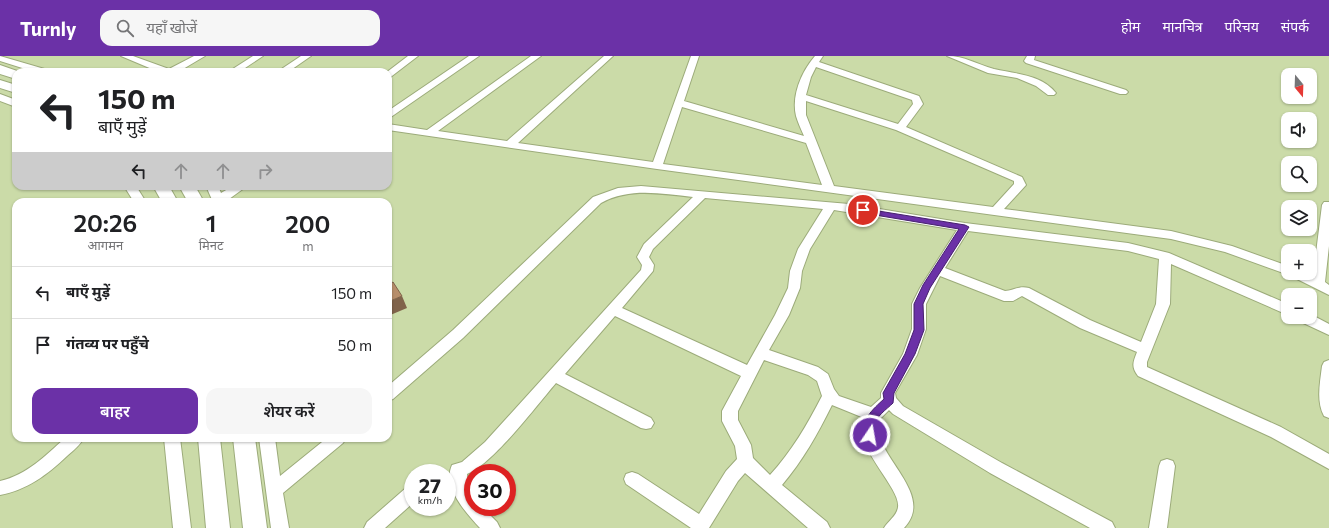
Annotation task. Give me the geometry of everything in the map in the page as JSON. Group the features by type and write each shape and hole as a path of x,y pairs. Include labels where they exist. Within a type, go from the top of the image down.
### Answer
{"highway":[{"path":"0,69 12,74"},
{"path":"0,84 12,88"},
{"path":"209,442 218,528"},
{"path":"244,442 255,528"}],"street":[{"path":"125,56 156,68"},
{"path":"178,68 201,56"},
{"path":"240,68 259,56"},
{"path":"288,68 307,56"},
{"path":"392,73 414,56"},
{"path":"392,113 475,56"},
{"path":"429,133 537,56"},
{"path":"509,145 609,56"},
{"path":"657,166 696,56"},
{"path":"951,56 991,71 1019,76 1039,84 1051,93"},
{"path":"1031,56 1029,61 1123,92"},
{"path":"0,58 32,68"},
{"path":"829,189 801,116 799,103 807,74 816,59 916,98 918,104 900,128"},
{"path":"801,96 900,128 1018,179 1020,186 996,211"},
{"path":"0,97 12,102"},
{"path":"679,102 740,122 810,141"},
{"path":"392,128 657,166 996,211 1190,239 1228,249 1281,268"},
{"path":"223,198 235,190"},
{"path":"392,392 458,334 597,200 612,192 624,190 831,206 965,227 1128,247 1165,256 1281,307"},
{"path":"491,528 462,494 459,486 458,470 467,467 491,447 647,271 648,265 643,257 648,247 702,195"},
{"path":"1308,280 1324,288 1328,205"},
{"path":"821,528 745,462 743,445 730,421 730,411 782,315 794,288 796,271 804,249 831,206"},
{"path":"965,227 919,304 919,330 910,354 888,393 889,400 898,410 996,468 1106,528"},
{"path":"1165,256 1163,304 1140,362 1140,368 1143,372 1276,432 1328,459"},
{"path":"938,270 1004,296 1013,296 1024,291 1085,324 1145,349"},
{"path":"612,309 750,373"},
{"path":"1317,324 1329,330"},
{"path":"761,353 801,366 818,374 825,382 829,396 809,436 795,458 771,486"},
{"path":"1329,366 1326,396 1329,412"},
{"path":"554,375 646,423"},
{"path":"829,396 839,402 874,415"},
{"path":"889,400 874,415 869,423 870,435 888,471 905,494 908,504 904,516 893,528"},
{"path":"0,488 20,482 38,471 71,442"},
{"path":"172,442 182,528"},
{"path":"268,442 280,528"},
{"path":"275,490 333,442"},
{"path":"632,479 701,527 732,476 745,462"},
{"path":"1158,528 1167,466"},
{"path":"373,528 404,500"}],"building":[{"path":"392,283 402,296 392,300"}],"route":[{"path":"863,210 965,227 926,288 919,304 919,330 910,354 888,393 889,400 874,415 869,423 870,435"}]}
